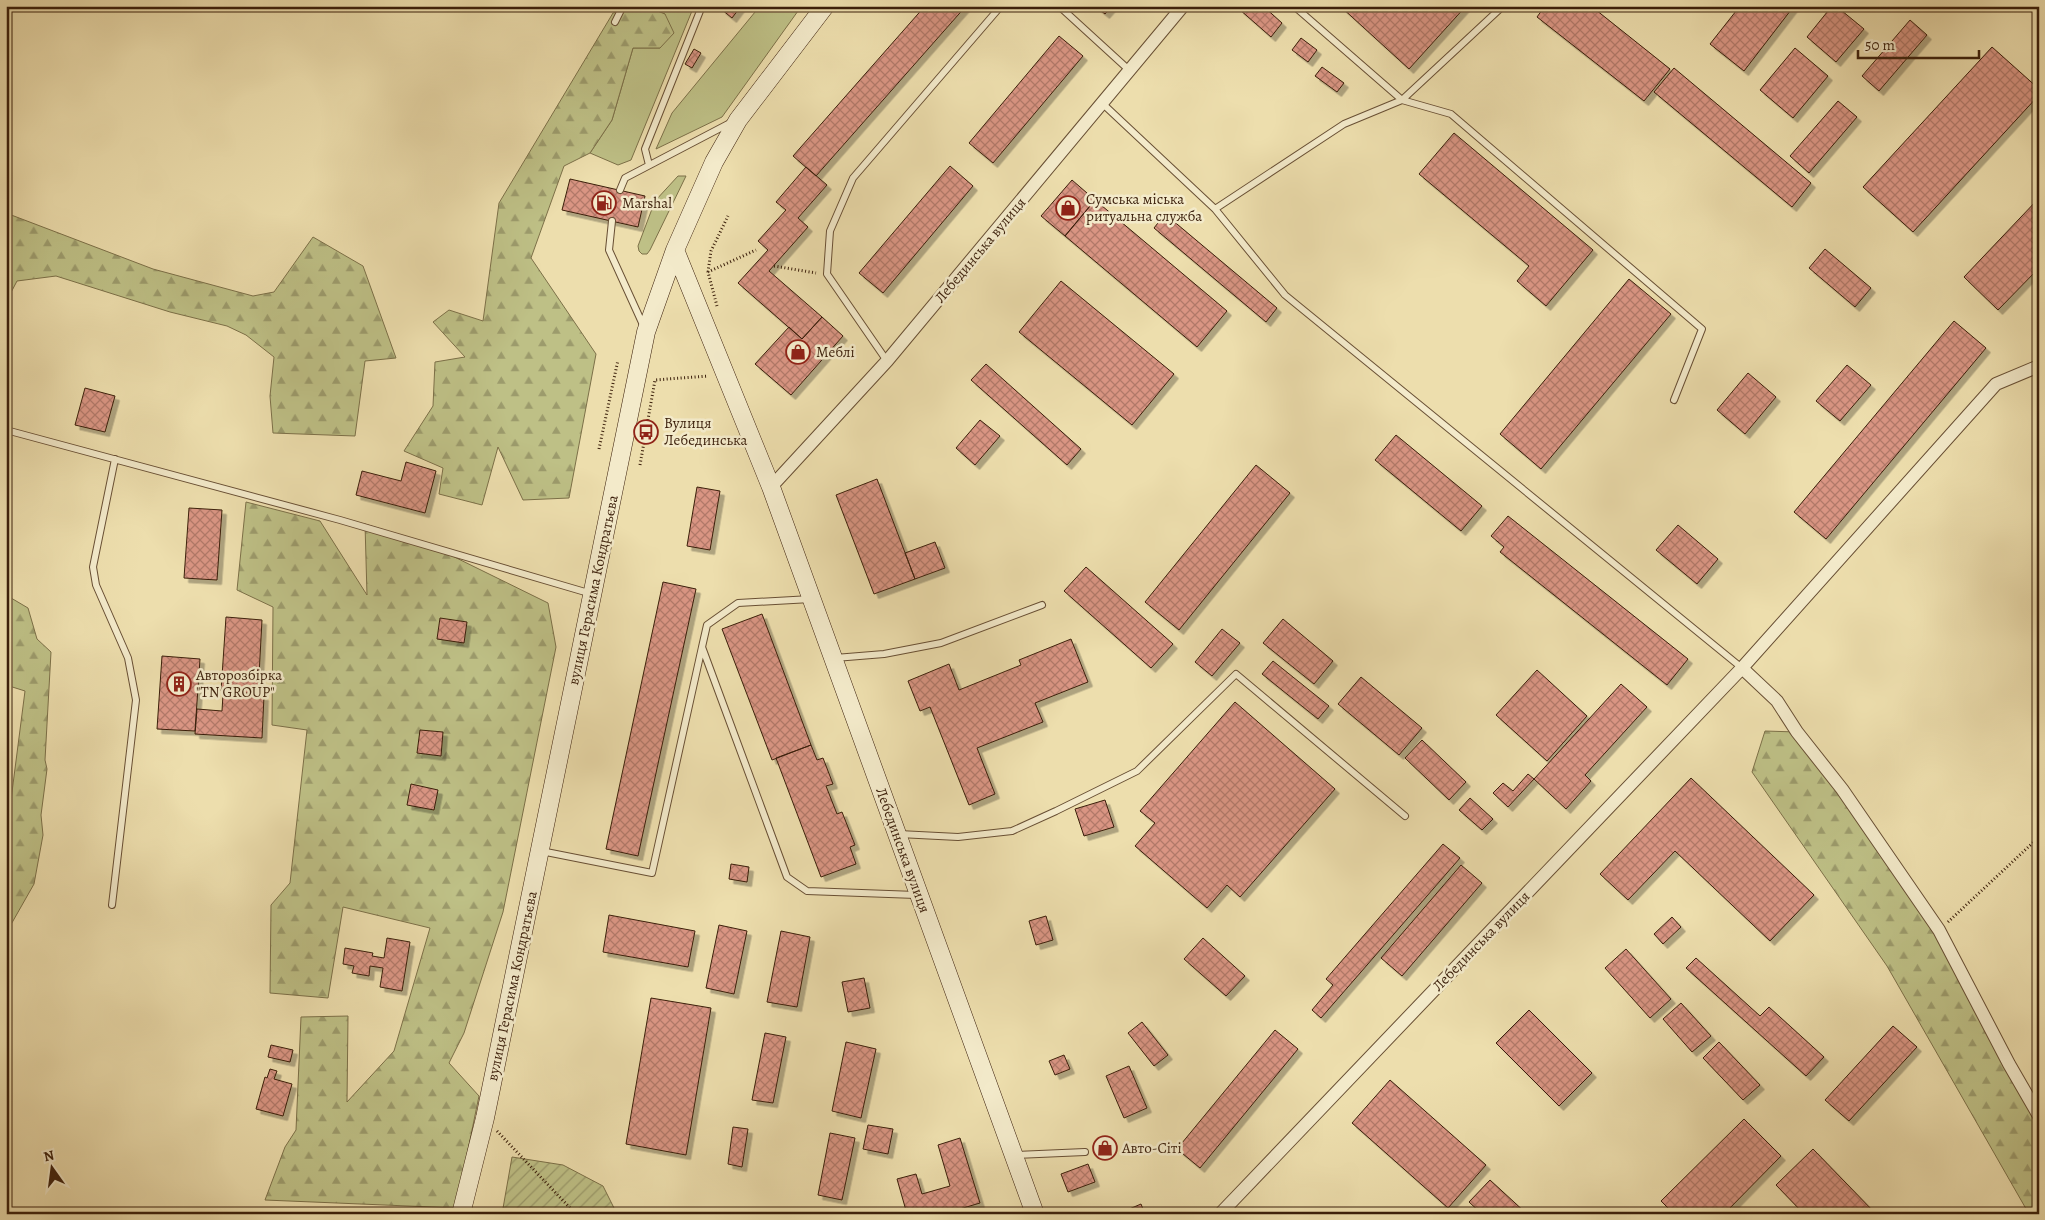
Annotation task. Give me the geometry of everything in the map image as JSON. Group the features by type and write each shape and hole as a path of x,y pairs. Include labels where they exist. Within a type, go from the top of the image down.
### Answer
{"main road":[{"name":"вулиця Герасима Кондратьєва","path":"461,1214 485,1118 646,332 675,250 714,162 738,120 825,6"},
{"name":"Лебединська вулиця","path":"675,250 771,487 1035,1214"}],"street":[{"name":"Лебединська вулиця","path":"771,487 887,361 1183,6"},
{"name":"Лебединська вулиця","path":"1220,1214 1742,668 1996,384 2039,366"},
{"path":"1742,668 1777,701 1797,732 1842,789 1939,930 2009,1064 2039,1116"}],"lane":[{"path":"615,22 623,6"},
{"path":"650,165 645,149 702,6"},
{"path":"887,361 827,274 830,230 853,178 1001,6"},
{"path":"1059,6 1130,70"},
{"path":"1294,6 1402,100 1451,114 1702,329 1674,400"},
{"path":"1215,209 1344,124 1402,100 1503,6"},
{"path":"1103,104 1215,209 1285,295 1742,668"},
{"path":"620,190 625,178 738,120"},
{"path":"612,221 609,250 646,332"},
{"path":"6,430 340,520 593,594"},
{"path":"112,905 136,700 128,658 110,612 96,585 93,566 115,459"},
{"path":"539,850 652,873 707,625 738,603 812,599"},
{"path":"834,658 884,654 940,643 1042,605"},
{"path":"702,647 787,877 807,891 920,895"},
{"path":"898,834 958,836 1012,831 1056,811 1137,771 1236,674 1405,816"},
{"path":"1013,1155 1085,1152"}],"path":[{"path":"720,312 708,272 710,251 728,216"},
{"path":"708,272 756,250"},
{"path":"774,266 827,274"},
{"path":"599,449 618,360"},
{"path":"640,465 655,380 708,376"},
{"path":"1939,930 2039,837"},
{"path":"485,1118 571,1209 579,1214"}],"green space":[{"path":"636,6 645,6 665,14 674,33 660,48 633,48 612,120 590,153 564,166 531,258 596,354 569,498 523,500 498,447 482,505 439,494 443,468 404,451 433,406 435,362 465,357 433,322 449,310 483,321 499,203 613,13"},
{"path":"645,6 694,6 631,160 618,165 590,153 612,120 633,48 660,48 665,14"},
{"path":"760,6 793,6 798,11 722,117 656,149 672,113"},
{"path":"678,176 686,176 650,250 647,254 642,254 638,246 655,201"},
{"path":"6,213 153,269 253,296 274,292 313,237 363,266 396,358 365,361 355,436 273,433 270,396 274,357 246,335 227,326 170,312 56,276 17,281 6,302"},
{"path":"246,502 320,521 367,595 365,524 430,545 548,603 556,647 503,912 464,1033 449,1063 479,1096 456,1208 265,1200 285,1147 296,1130 301,1017 348,1016 347,1102 394,1051 430,928 343,907 328,998 270,993 271,905 290,883 307,730 272,725 273,607 237,590"},
{"path":"6,595 28,608 37,639 51,652 45,760 47,769 41,815 43,835 34,884 9,928 6,919 8,823 25,691 6,685"},
{"path":"1765,731 1797,732 1939,930 2039,1116 2039,1214 2029,1214 1887,966 1752,772"},
{"path":"512,1157 563,1165 603,1186 617,1214 502,1214"}],"building":[{"path":"724,6 741,6 732,18 721,9"},
{"path":"925,6 966,6 816,176 793,156"},
{"path":"1095,6 1112,6 1105,14"},
{"path":"1241,6 1263,6 1282,23 1271,37 1239,9"},
{"path":"1340,6 1466,6 1409,69"},
{"path":"1545,6 1591,6 1670,69 1644,101 1537,17"},
{"path":"1740,6 1794,6 1744,71 1710,44"},
{"path":"1832,6 1836,6 1864,29 1836,62 1807,37"},
{"path":"1910,20 1927,35 1879,91 1862,76"},
{"path":"1059,36 1083,56 993,163 969,143"},
{"path":"1301,38 1317,50 1308,62 1292,50"},
{"path":"1992,47 2039,89 2039,95 1913,232 1863,187"},
{"path":"1795,48 1828,76 1793,118 1760,90"},
{"path":"694,49 701,53 692,68 685,64"},
{"path":"1322,67 1344,83 1337,92 1315,76"},
{"path":"1674,68 1811,183 1792,207 1654,92"},
{"path":"1838,101 1857,117 1809,173 1790,156"},
{"path":"1454,133 1593,250 1546,306 1517,281 1529,266 1419,174"},
{"path":"950,166 973,186 883,293 859,273"},
{"path":"806,167 827,185 798,218 808,227 769,271 822,317 802,339 738,283 768,250 758,241 786,210 776,202"},
{"name":"Marshal","path":"570,179 645,196 638,227 562,210"},
{"name":"Сумська міська ритуальна служба","path":"1072,180 1095,200 1065,236 1041,216"},
{"path":"2039,198 2039,268 1998,310 1964,277"},
{"path":"1095,200 1227,311 1197,347 1065,236"},
{"path":"1165,214 1277,308 1266,322 1154,228"},
{"path":"1825,249 1871,288 1855,307 1809,268"},
{"path":"1629,279 1671,314 1541,469 1500,434"},
{"path":"1061,281 1174,374 1132,425 1019,332"},
{"name":"Меблі","path":"822,317 843,336 791,395 755,364 789,327 802,339"},
{"path":"1954,321 1986,348 1826,539 1794,512"},
{"path":"986,364 1081,449 1067,465 971,380"},
{"path":"1847,365 1871,385 1840,421 1816,401"},
{"path":"1748,373 1776,397 1745,434 1717,410"},
{"path":"85,388 115,396 105,432 75,425"},
{"path":"980,420 1000,436 975,465 956,448"},
{"path":"1396,435 1482,506 1461,531 1375,460"},
{"path":"406,462 436,471 425,513 356,495 362,471 401,481"},
{"path":"1256,465 1290,493 1179,630 1145,602"},
{"path":"877,479 915,579 874,594 836,495"},
{"path":"697,487 720,491 710,550 687,546"},
{"path":"189,508 222,510 217,580 184,578"},
{"path":"1508,516 1688,659 1667,685 1500,552 1504,547 1491,536"},
{"path":"1678,525 1718,559 1697,584 1656,550"},
{"path":"935,542 945,568 915,579 905,553"},
{"path":"1086,567 1173,644 1151,668 1064,591"},
{"path":"663,582 696,589 638,856 606,849"},
{"path":"762,614 811,745 772,760 722,629"},
{"path":"226,617 262,620 258,694 221,691"},
{"path":"440,618 467,622 464,643 437,639"},
{"path":"1283,619 1333,661 1314,684 1263,643"},
{"path":"1222,629 1240,643 1212,676 1195,662"},
{"path":"1071,639 1088,682 1035,703 1043,722 977,748 995,794 969,805 930,707 920,711 908,681 949,664 959,690 1021,665 1019,660"},
{"name":"Авторозбірка \"TN GROUP\"","path":"162,656 200,659 195,731 157,729"},
{"path":"1273,661 1329,706 1318,719 1262,674"},
{"path":"1537,670 1587,716 1547,761 1496,715"},
{"path":"1361,677 1422,728 1399,755 1338,704"},
{"path":"1621,684 1647,707 1585,775 1591,781 1566,809 1534,779"},
{"path":"223,694 264,696 262,738 195,734 197,709 222,711"},
{"path":"1235,702 1335,789 1240,897 1227,885 1207,908 1135,846 1155,823 1140,811"},
{"path":"420,730 443,732 441,756 417,753"},
{"path":"1422,740 1466,782 1449,800 1405,758"},
{"path":"811,745 817,760 823,758 833,784 826,786 837,814 842,812 855,845 850,847 856,864 821,877 776,758"},
{"path":"1528,774 1534,779 1508,807 1493,793 1503,783 1513,791"},
{"path":"1691,778 1814,895 1770,941 1675,851 1628,900 1600,874"},
{"path":"411,784 438,790 434,810 407,805"},
{"path":"1470,798 1493,819 1482,830 1459,810"},
{"path":"1105,800 1114,827 1084,836 1075,809"},
{"path":"1443,844 1460,858 1321,1018 1312,1010 1333,985 1326,979"},
{"path":"731,864 749,867 747,882 729,879"},
{"path":"1461,865 1482,883 1402,976 1381,958"},
{"path":"609,915 695,931 688,967 603,952"},
{"path":"1046,916 1053,940 1036,945 1029,921"},
{"path":"1672,917 1681,927 1663,944 1654,934"},
{"path":"719,925 747,931 734,994 706,988"},
{"path":"781,931 810,937 797,1007 767,1002"},
{"path":"387,938 410,942 402,991 380,987 383,968 370,966 369,976 352,973 354,966 343,964 345,948 373,953 372,956 384,958"},
{"path":"1203,938 1245,976 1226,996 1184,959"},
{"path":"1626,949 1671,999 1650,1018 1605,968"},
{"path":"1696,958 1760,1016 1769,1007 1824,1057 1806,1076 1686,968"},
{"path":"864,978 870,1008 848,1012 842,982"},
{"path":"651,998 711,1008 686,1155 626,1144"},
{"path":"1681,1003 1711,1036 1692,1052 1663,1019"},
{"path":"1529,1010 1592,1073 1559,1106 1496,1043"},
{"path":"1142,1022 1168,1055 1154,1066 1128,1033"},
{"path":"1893,1026 1917,1047 1849,1121 1825,1100"},
{"path":"1275,1030 1298,1049 1200,1168 1177,1149"},
{"path":"765,1033 786,1037 773,1103 752,1100"},
{"path":"846,1042 876,1049 861,1118 832,1111"},
{"path":"1719,1042 1760,1085 1743,1100 1703,1058"},
{"path":"271,1045 293,1050 290,1062 268,1057"},
{"path":"1064,1055 1070,1069 1055,1075 1049,1061"},
{"path":"1129,1066 1147,1108 1124,1118 1106,1076"},
{"path":"270,1069 277,1071 274,1079 292,1084 283,1116 256,1109 265,1077 267,1078"},
{"path":"1390,1080 1486,1165 1448,1208 1352,1123"},
{"path":"1744,1119 1781,1156 1724,1214 1674,1214 1661,1201"},
{"path":"868,1125 893,1129 888,1154 863,1149"},
{"path":"733,1127 748,1129 742,1167 728,1164"},
{"path":"830,1133 855,1138 842,1200 818,1195"},
{"path":"960,1138 980,1203 943,1214 907,1214 897,1179 916,1174 922,1194 950,1186 938,1145"},
{"path":"1813,1149 1876,1214 1804,1214 1776,1185"},
{"path":"1088,1164 1095,1182 1068,1192 1061,1174"},
{"path":"1490,1180 1527,1214 1482,1214 1469,1202"},
{"path":"1141,1204 1145,1214 1128,1214 1127,1210"}],"place":[{"name":"Marshal","path":"604,203"},
{"name":"Сумська міська ритуальна служба","path":"1068,208"},
{"name":"Меблі","path":"798,352"},
{"name":"Вулиця Лебединська","path":"646,432"},
{"name":"Авторозбірка \"TN GROUP\"","path":"179,684"},
{"name":"Авто-Сіті","path":"1105,1148"}]}
